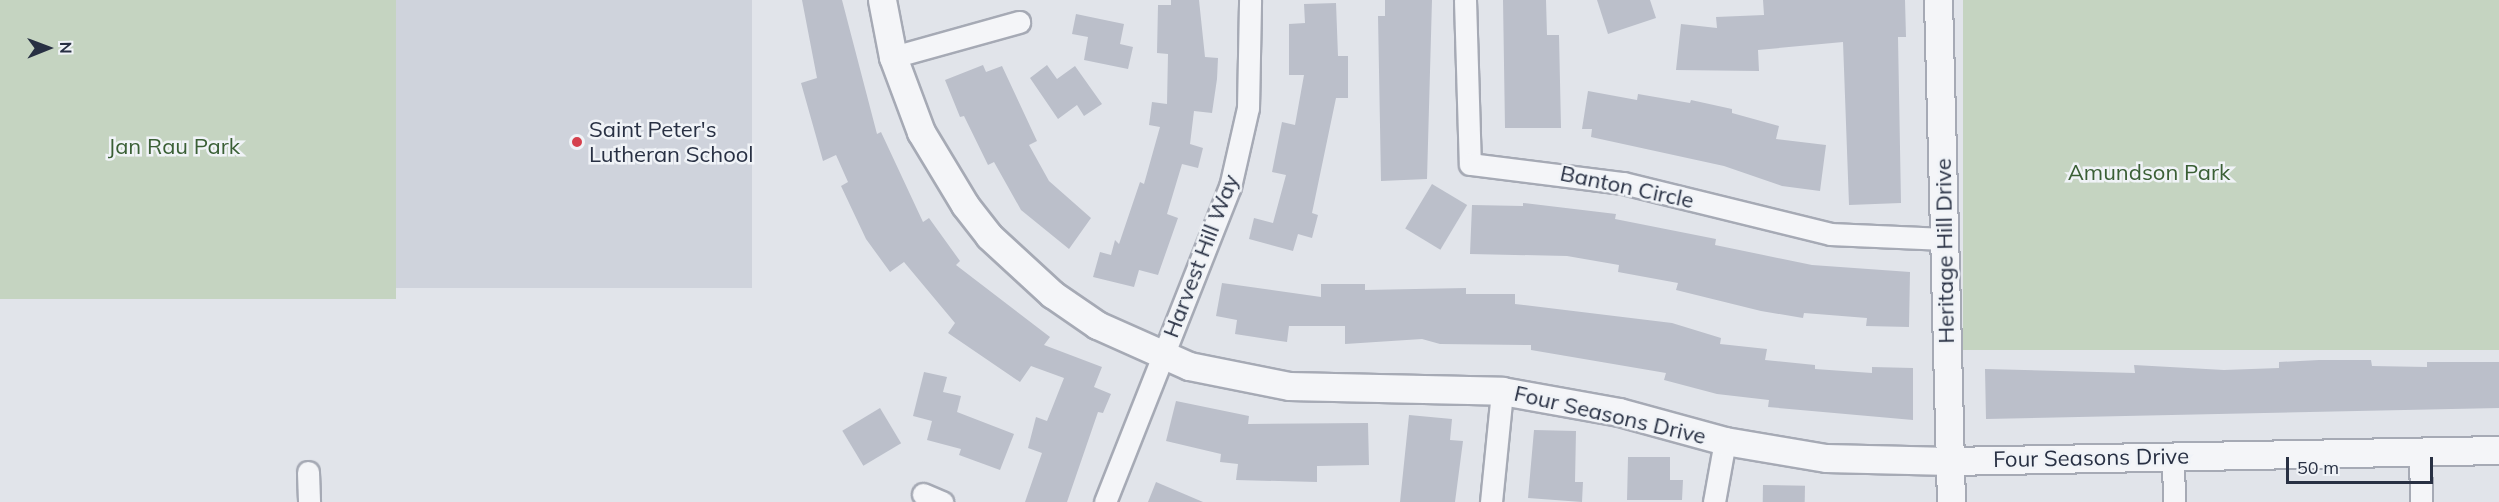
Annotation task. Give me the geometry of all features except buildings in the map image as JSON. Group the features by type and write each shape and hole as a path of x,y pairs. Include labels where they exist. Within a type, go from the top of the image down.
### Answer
{"street":[{"name":"Four Seasons Drive","path":"882,0 893,57 921,132 949,181 989,236 1052,294 1097,325 1163,357 1235,378 1289,386 1502,391 1619,412 1725,441 1826,458 1950,461 2499,450"},
{"name":"Harvest Hill Way","path":"1105,502 1230,187 1242,144 1252,64 1250,0"},
{"name":"Banton Circle","path":"1466,0 1470,164 1623,183 1830,234 1945,239"},
{"name":"Heritage Hill Drive","path":"1938,0 1951,502"},
{"path":"893,57 1019,22"},
{"path":"1491,502 1502,391"},
{"path":"1714,502 1725,441"},
{"path":"2420,451 2421,502"},
{"path":"2173,456 2174,502"},
{"path":"308,472 309,502"},
{"path":"922,494 942,502"}],"shaded area":[{"name":"Saint Peter's Lutheran School","path":"396,0 752,0 752,288 396,288"}],"green space":[{"name":"Jan Rau Park","path":"0,0 396,0 396,299 0,299"},
{"name":"Amundson Park","path":"1963,0 2499,0 2499,350 1963,350"}],"place":[{"name":"Saint Peter's Lutheran School","path":"577,142"}]}
